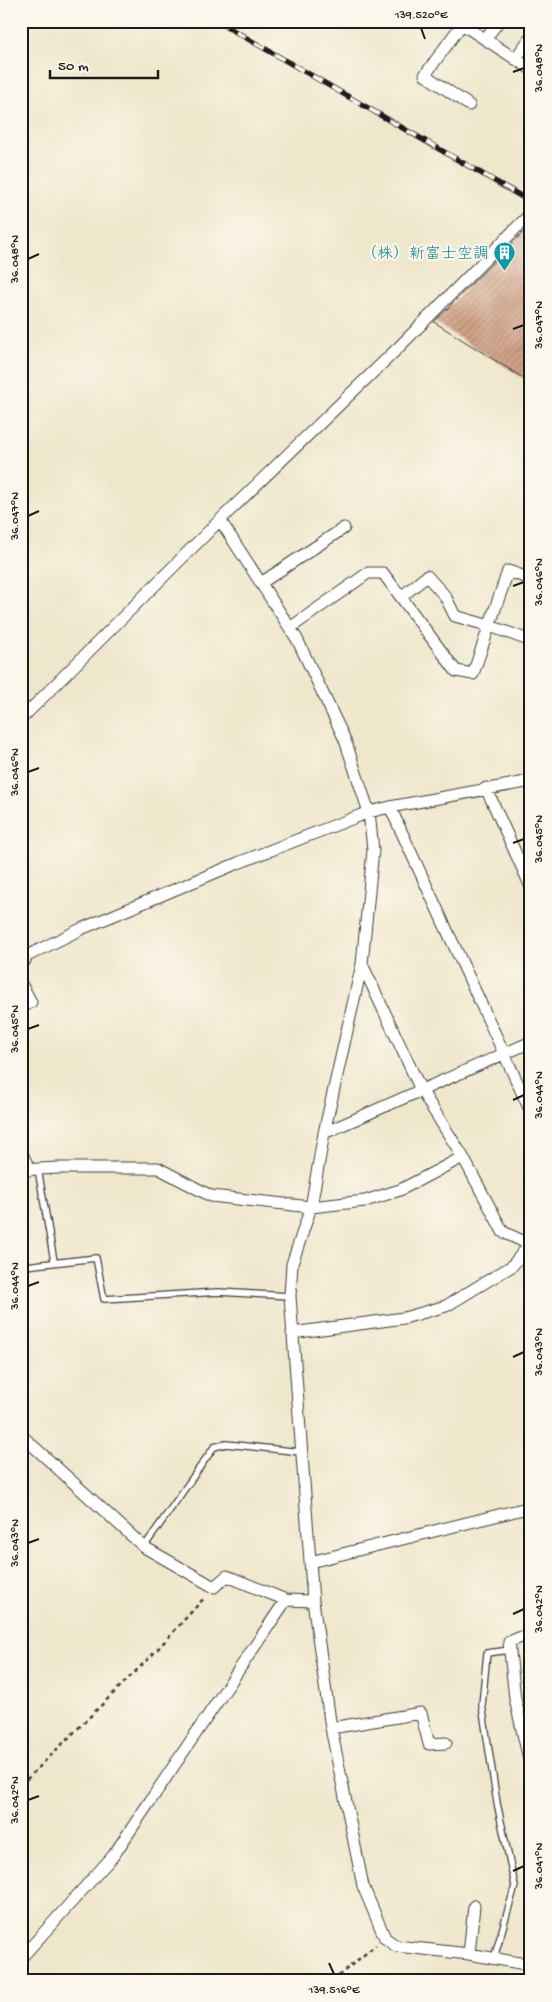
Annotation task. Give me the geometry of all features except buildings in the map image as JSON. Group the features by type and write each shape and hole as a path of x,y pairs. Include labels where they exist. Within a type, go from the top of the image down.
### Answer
{"street":[{"path":"484,39 499,21"},
{"path":"469,105 425,75 459,23 531,69"},
{"path":"515,59 531,37"},
{"path":"21,719 220,520 397,349 531,213"},
{"path":"220,520 297,639 345,740 370,812 373,850 362,964 324,1133 311,1206 292,1264 290,1296 313,1601 331,1728 364,1886 385,1938 396,1946 469,1954 531,1965"},
{"path":"261,583 344,528"},
{"path":"290,628 368,574 383,573 456,671 473,674 508,572 531,579"},
{"path":"401,596 427,576 445,596 455,616 531,641"},
{"path":"22,959 98,922 238,863 370,812 486,788 531,781"},
{"path":"486,788 531,887"},
{"path":"390,807 531,1112"},
{"path":"292,1333 404,1318 446,1306 512,1266 530,1245 503,1232 463,1157 421,1090 362,964"},
{"path":"21,984 31,1002 21,1008"},
{"path":"324,1133 531,1042"},
{"path":"21,1152 30,1170 158,1168 211,1196 311,1206 364,1201 400,1190 463,1157"},
{"path":"21,1435 144,1547 214,1587 227,1576 286,1600 313,1601"},
{"path":"310,1562 531,1507"},
{"path":"21,1958 113,1856 286,1600"},
{"path":"531,1633 509,1642 514,1699 527,1738 531,1768"},
{"path":"331,1728 421,1714 429,1744 446,1743"},
{"path":"469,1954 474,1906"}],"lane":[{"path":"30,1170 54,1261"},
{"path":"25,1266 54,1261 96,1258 104,1299 218,1292 290,1296"},
{"path":"144,1547 214,1447 226,1444 301,1452"},
{"path":"494,1958 515,1886 497,1803 482,1705 488,1653 510,1650"}],"path":[{"path":"21,1785 155,1652 214,1587"},
{"path":"332,1981 385,1938"}],"railway":[{"path":"217,21 531,202"}],"place":[{"name":"（株）新富士空調","path":"505,271"}]}
